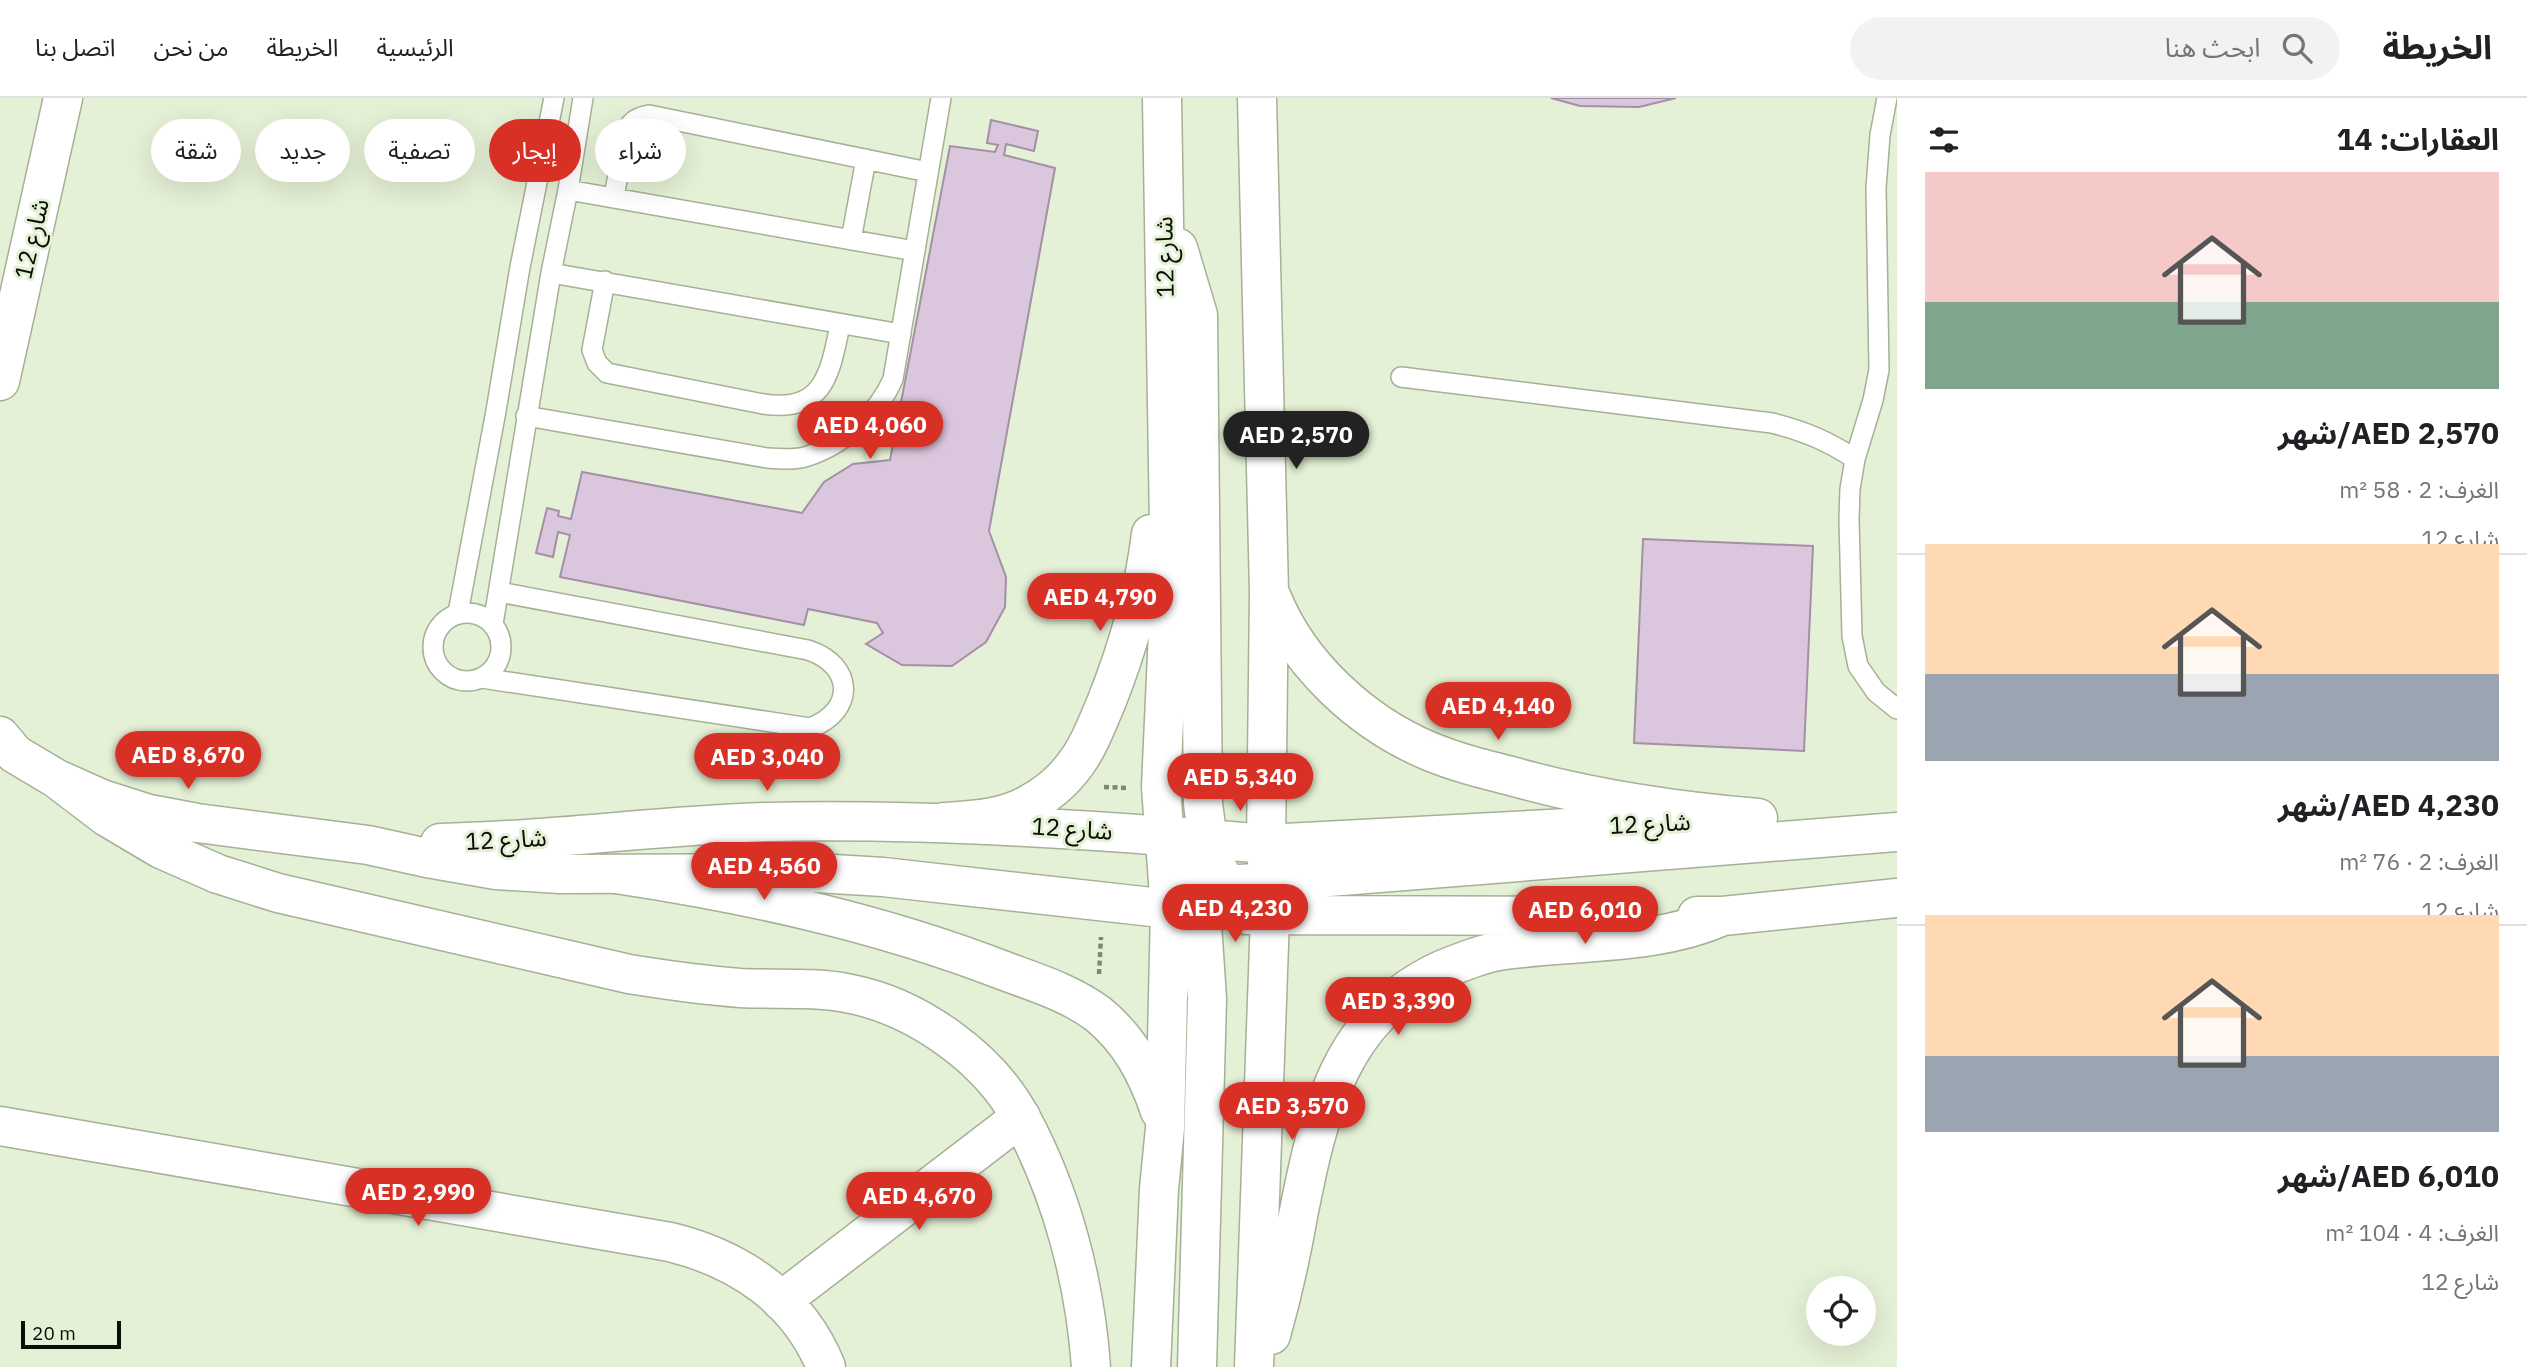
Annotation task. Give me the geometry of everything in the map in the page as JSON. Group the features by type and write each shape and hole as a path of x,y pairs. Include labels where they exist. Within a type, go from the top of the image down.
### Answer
{"street":[{"name":"شارع 12","path":"0,381 63,98"},
{"name":"شارع 12","path":"1162,98 1170,588 1161,787 1165,836"},
{"path":"1254,1367 1269,899 1266,844 1269,592 1257,98"},
{"path":"1152,1367 1159,1189 1165,1128 1200,900 1218,871 1203,803 1198,315 1164,197"},
{"path":"944,822 987,819 1031,803 1067,774 1091,739 1136,616 1150,545 1168,393"},
{"path":"1269,592 1282,624 1311,663 1345,698 1385,727 1427,750 1520,779 1614,801 1686,812 1758,818"},
{"name":"شارع 12","path":"5,749 57,779 103,799 149,814 368,845 496,870 616,874 817,873 883,877 1103,901 1200,900"},
{"path":"57,779 107,817 161,849 218,874 278,893 629,974 696,984 851,994 902,1010 949,1037 989,1073 1021,1116 1052,1187 1075,1261 1089,1337 1091,1367"},
{"name":"شارع 12","path":"368,845 501,842 765,822 944,822 1266,844 1897,811"},
{"path":"1200,900 1269,899 1897,832"},
{"path":"1165,836 1200,900 1207,999 1197,1367"},
{"path":"616,874 704,887 877,927 961,954 1072,998 1097,1013 1118,1033 1136,1056 1150,1081 1165,1128"},
{"path":"1269,899 1723,916 1897,898"},
{"path":"1262,1367 1278,1309 1316,1135 1328,1097 1344,1060 1367,1026 1395,997 1426,977 1460,962 1496,952 1683,931 1723,916"},
{"path":"781,1301 1021,1116"},
{"path":"0,1126 670,1242 701,1250 730,1262 758,1279 803,1326 826,1367"}],"lane":[{"path":"458,613 494,425 520,267 554,98"},
{"path":"493,624 526,416 583,98"},
{"path":"526,416 767,458 803,457 836,442 874,412 893,379 941,98"},
{"path":"1886,98 1876,188 1879,370 1855,459 1849,519 1852,636 1858,666 1876,692 1897,709"},
{"path":"614,197 627,129 632,122 649,115 928,172"},
{"path":"851,240 866,159"},
{"path":"568,190 915,251"},
{"path":"551,273 840,326 901,334"},
{"path":"605,281 592,350 597,363 607,373 724,397 780,407 797,404 812,397 824,384 831,369 840,326"},
{"path":"1401,377 1772,424 1802,430 1830,442 1855,459"},
{"path":"482,678 494,668 501,654 500,638 493,624 483,616 471,612 446,618 433,640 433,653 445,674 457,680 482,678 810,728 825,722 837,711 843,696 843,680 835,666 823,655 808,650 499,592"}],"path":[{"path":"1067,774 1098,786 1118,789 1161,787"},
{"path":"1097,1013 1103,901"}],"building":[{"path":"1551,98 1676,98 1639,107 1580,106"},
{"path":"991,120 1038,131 1034,151 1006,144 1004,155 1055,168 989,531 1006,577 1005,607 986,642 952,666 902,665 866,644 883,633 877,623 808,609 804,625 560,577 570,535 558,532 553,557 536,553 547,508 559,511 558,516 571,519 582,472 802,513 824,482 853,464 890,460 950,146 995,152 998,145 987,143"},
{"path":"1643,539 1813,546 1804,751 1634,743"}]}
